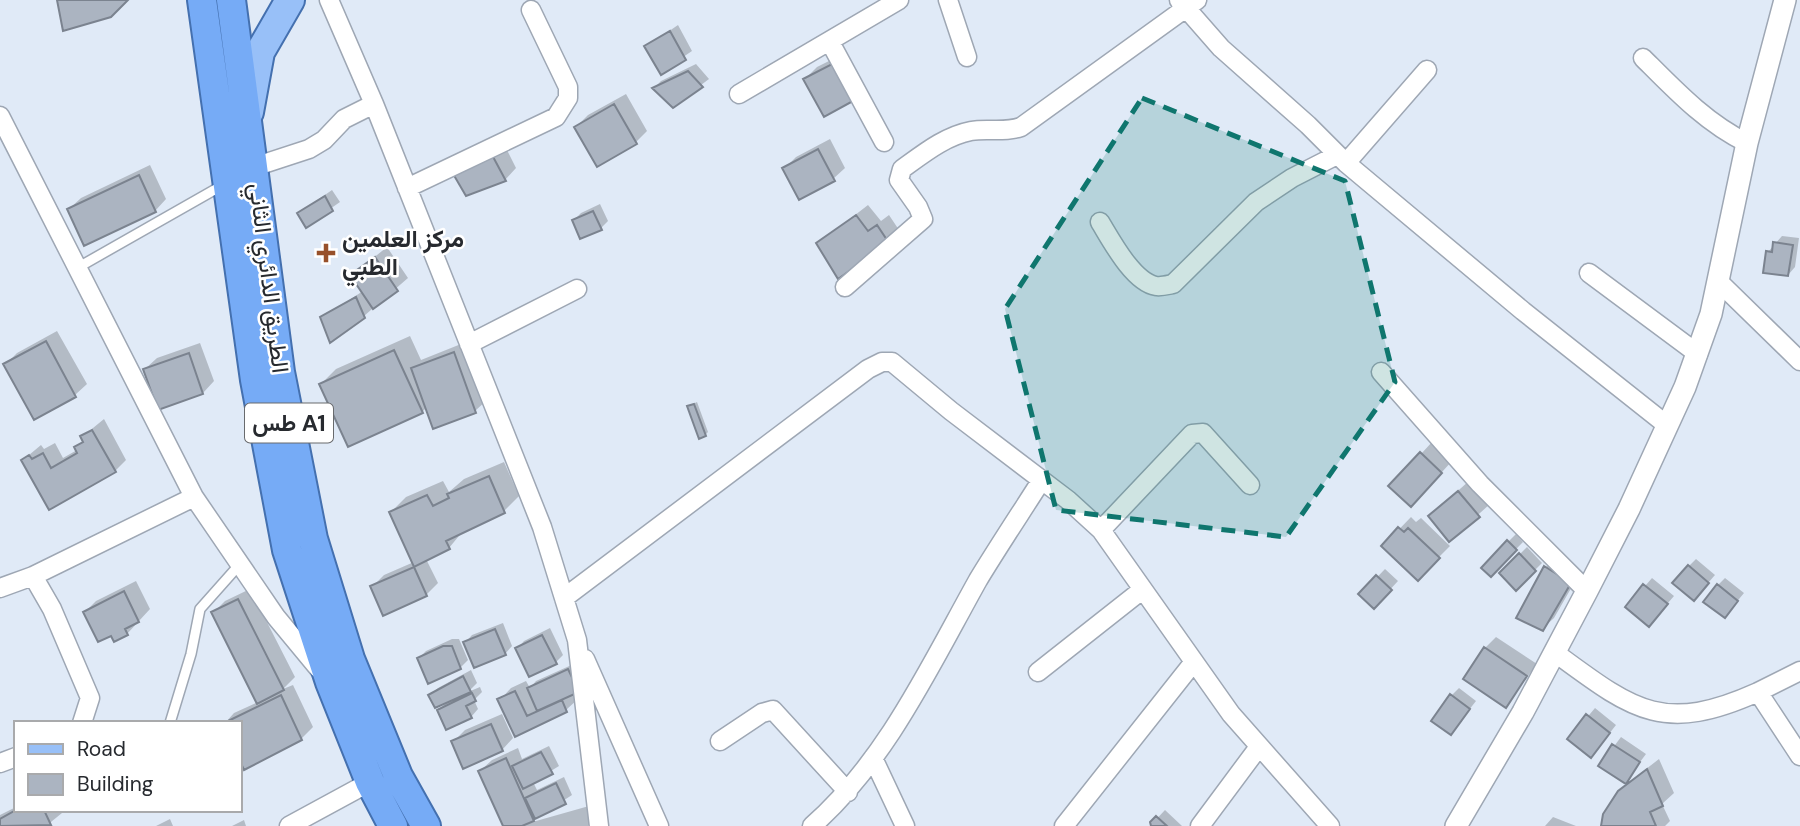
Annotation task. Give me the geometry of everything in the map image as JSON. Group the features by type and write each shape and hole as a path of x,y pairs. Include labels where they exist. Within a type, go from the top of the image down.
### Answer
{"highway":[{"name":"الطريق الدائري الثاني","path":"202,0 255,380 287,550 330,682 370,782 393,826"},
{"name":"الطريق الدائري الثاني","path":"231,0 280,372 313,539 350,659 398,776 426,826"}],"main road":[{"path":"248,119 260,52 290,0"}],"street":[{"path":"329,0 374,104 541,527 577,639 659,826"},
{"path":"739,94 899,0"},
{"path":"948,0 967,57"},
{"path":"1456,826 1587,591 1668,426 1698,354 1711,314 1747,144 1784,0"},
{"path":"845,287 923,219 899,180 902,169 957,135 973,130 1010,132 1021,127 1187,3 1221,48 1308,125 1341,159 1523,311 1668,426"},
{"path":"407,188 556,117 568,98 568,88 531,10"},
{"path":"830,42 884,142"},
{"path":"1643,58 1684,99 1726,133 1747,144"},
{"path":"1100,222 1119,252 1142,280 1157,287 1173,284 1256,202 1292,178 1341,159 1427,70"},
{"path":"254,167 309,149 324,140 344,120 374,104"},
{"path":"0,116 194,497 276,617 330,682"},
{"path":"1590,273 1698,354"},
{"path":"1718,281 1800,361"},
{"path":"469,344 577,289"},
{"path":"564,598 882,362 892,362 906,370 951,411 1101,530 1193,663 1258,748 1322,823"},
{"path":"1381,372 1480,484 1587,591"},
{"path":"1101,530 1192,434 1203,433 1250,485"},
{"path":"811,826 848,792 873,758 921,683 980,577 1041,481"},
{"path":"0,588 33,576 194,497"},
{"path":"33,576 52,608 90,698 83,721"},
{"path":"1038,672 1142,590"},
{"path":"577,639 599,826"},
{"path":"1554,652 1627,703 1649,712 1676,715 1723,708 1800,671"},
{"path":"1064,826 1193,663"},
{"path":"1758,692 1800,756"},
{"path":"720,741 762,713 773,710 848,792"},
{"path":"1200,826 1258,748"},
{"path":"873,758 905,826"},
{"path":"289,826 370,782"}],"lane":[{"path":"77,268 228,183"},
{"path":"171,721 191,654 200,609 240,564"}],"highlighted area":[{"path":"1142,98 1345,181 1395,382 1286,537 1056,510 1005,309"}],"building":[{"path":"57,0 128,0 111,17 63,31"},
{"path":"670,31 686,60 661,75 644,46"},
{"path":"834,63 853,101 824,117 803,79"},
{"path":"688,71 703,87 673,108 652,88"},
{"path":"614,104 637,144 597,167 574,127"},
{"path":"818,149 835,181 799,200 782,168"},
{"path":"491,153 506,181 466,196 452,172"},
{"path":"139,175 156,212 84,246 67,209"},
{"path":"325,196 333,211 306,228 297,213"},
{"path":"593,211 602,230 580,239 572,220"},
{"path":"856,215 868,231 877,225 889,243 838,279 816,243"},
{"path":"1773,242 1793,245 1788,276 1763,273 1766,251 1772,252"},
{"path":"375,257 398,291 373,309 350,275"},
{"path":"356,297 365,318 330,343 320,317"},
{"path":"46,341 76,397 34,420 3,364"},
{"path":"394,350 423,413 348,447 319,384"},
{"path":"454,352 476,413 433,429 411,368"},
{"path":"189,353 203,394 158,410 143,369"},
{"path":"694,404 706,436 699,439 687,406"},
{"path":"92,430 116,472 49,510 21,460 29,455 32,459 43,453 51,468 77,453 74,447 83,442 80,436"},
{"path":"1420,452 1442,473 1411,507 1388,486"},
{"path":"489,476 505,513 446,541 450,549 414,567 389,512 427,495 433,506 449,498 447,494"},
{"path":"1458,491 1480,517 1449,542 1428,516"},
{"path":"1398,527 1404,532 1408,528 1440,558 1418,581 1381,546"},
{"path":"1507,540 1517,550 1491,577 1481,568"},
{"path":"1519,553 1536,571 1516,591 1499,573"},
{"path":"1688,565 1709,583 1694,601 1672,583"},
{"path":"1544,566 1571,583 1543,631 1516,618"},
{"path":"414,567 427,596 383,616 370,586"},
{"path":"1376,575 1392,590 1374,609 1358,594"},
{"path":"1643,584 1668,604 1649,627 1625,607"},
{"path":"1717,584 1738,601 1725,618 1703,602"},
{"path":"124,591 139,622 125,629 128,635 114,642 111,636 98,642 83,612"},
{"path":"238,599 284,690 257,704 211,612"},
{"path":"495,629 506,655 474,668 463,642"},
{"path":"542,635 557,664 529,677 515,648"},
{"path":"443,646 452,646 461,669 428,684 417,658"},
{"path":"1484,647 1527,676 1506,708 1463,679"},
{"path":"568,669 579,692 537,711 527,688"},
{"path":"463,676 471,692 435,708 428,695"},
{"path":"515,691 527,716 562,700 567,712 515,737 497,699"},
{"path":"472,693 476,701 466,706 472,718 446,730 437,710"},
{"path":"1450,694 1470,709 1451,735 1431,721"},
{"path":"281,695 302,740 244,770 242,721 228,721"},
{"path":"1586,714 1610,733 1591,758 1567,739"},
{"path":"491,724 503,751 463,769 451,741"},
{"path":"1612,744 1640,762 1626,784 1598,766"},
{"path":"541,752 553,774 523,789 512,766"},
{"path":"506,758 534,821 522,826 503,826 478,771"},
{"path":"1647,769 1663,806 1650,812 1656,826 1601,826 1603,814 1618,791"},
{"path":"556,783 566,804 535,819 525,798"},
{"path":"14,811 45,812 51,825 0,826 0,819"},
{"path":"1156,816 1167,826 1151,826 1150,822"}],"place":[{"name":"مركز العلمين الطبي","path":"326,253"}]}
